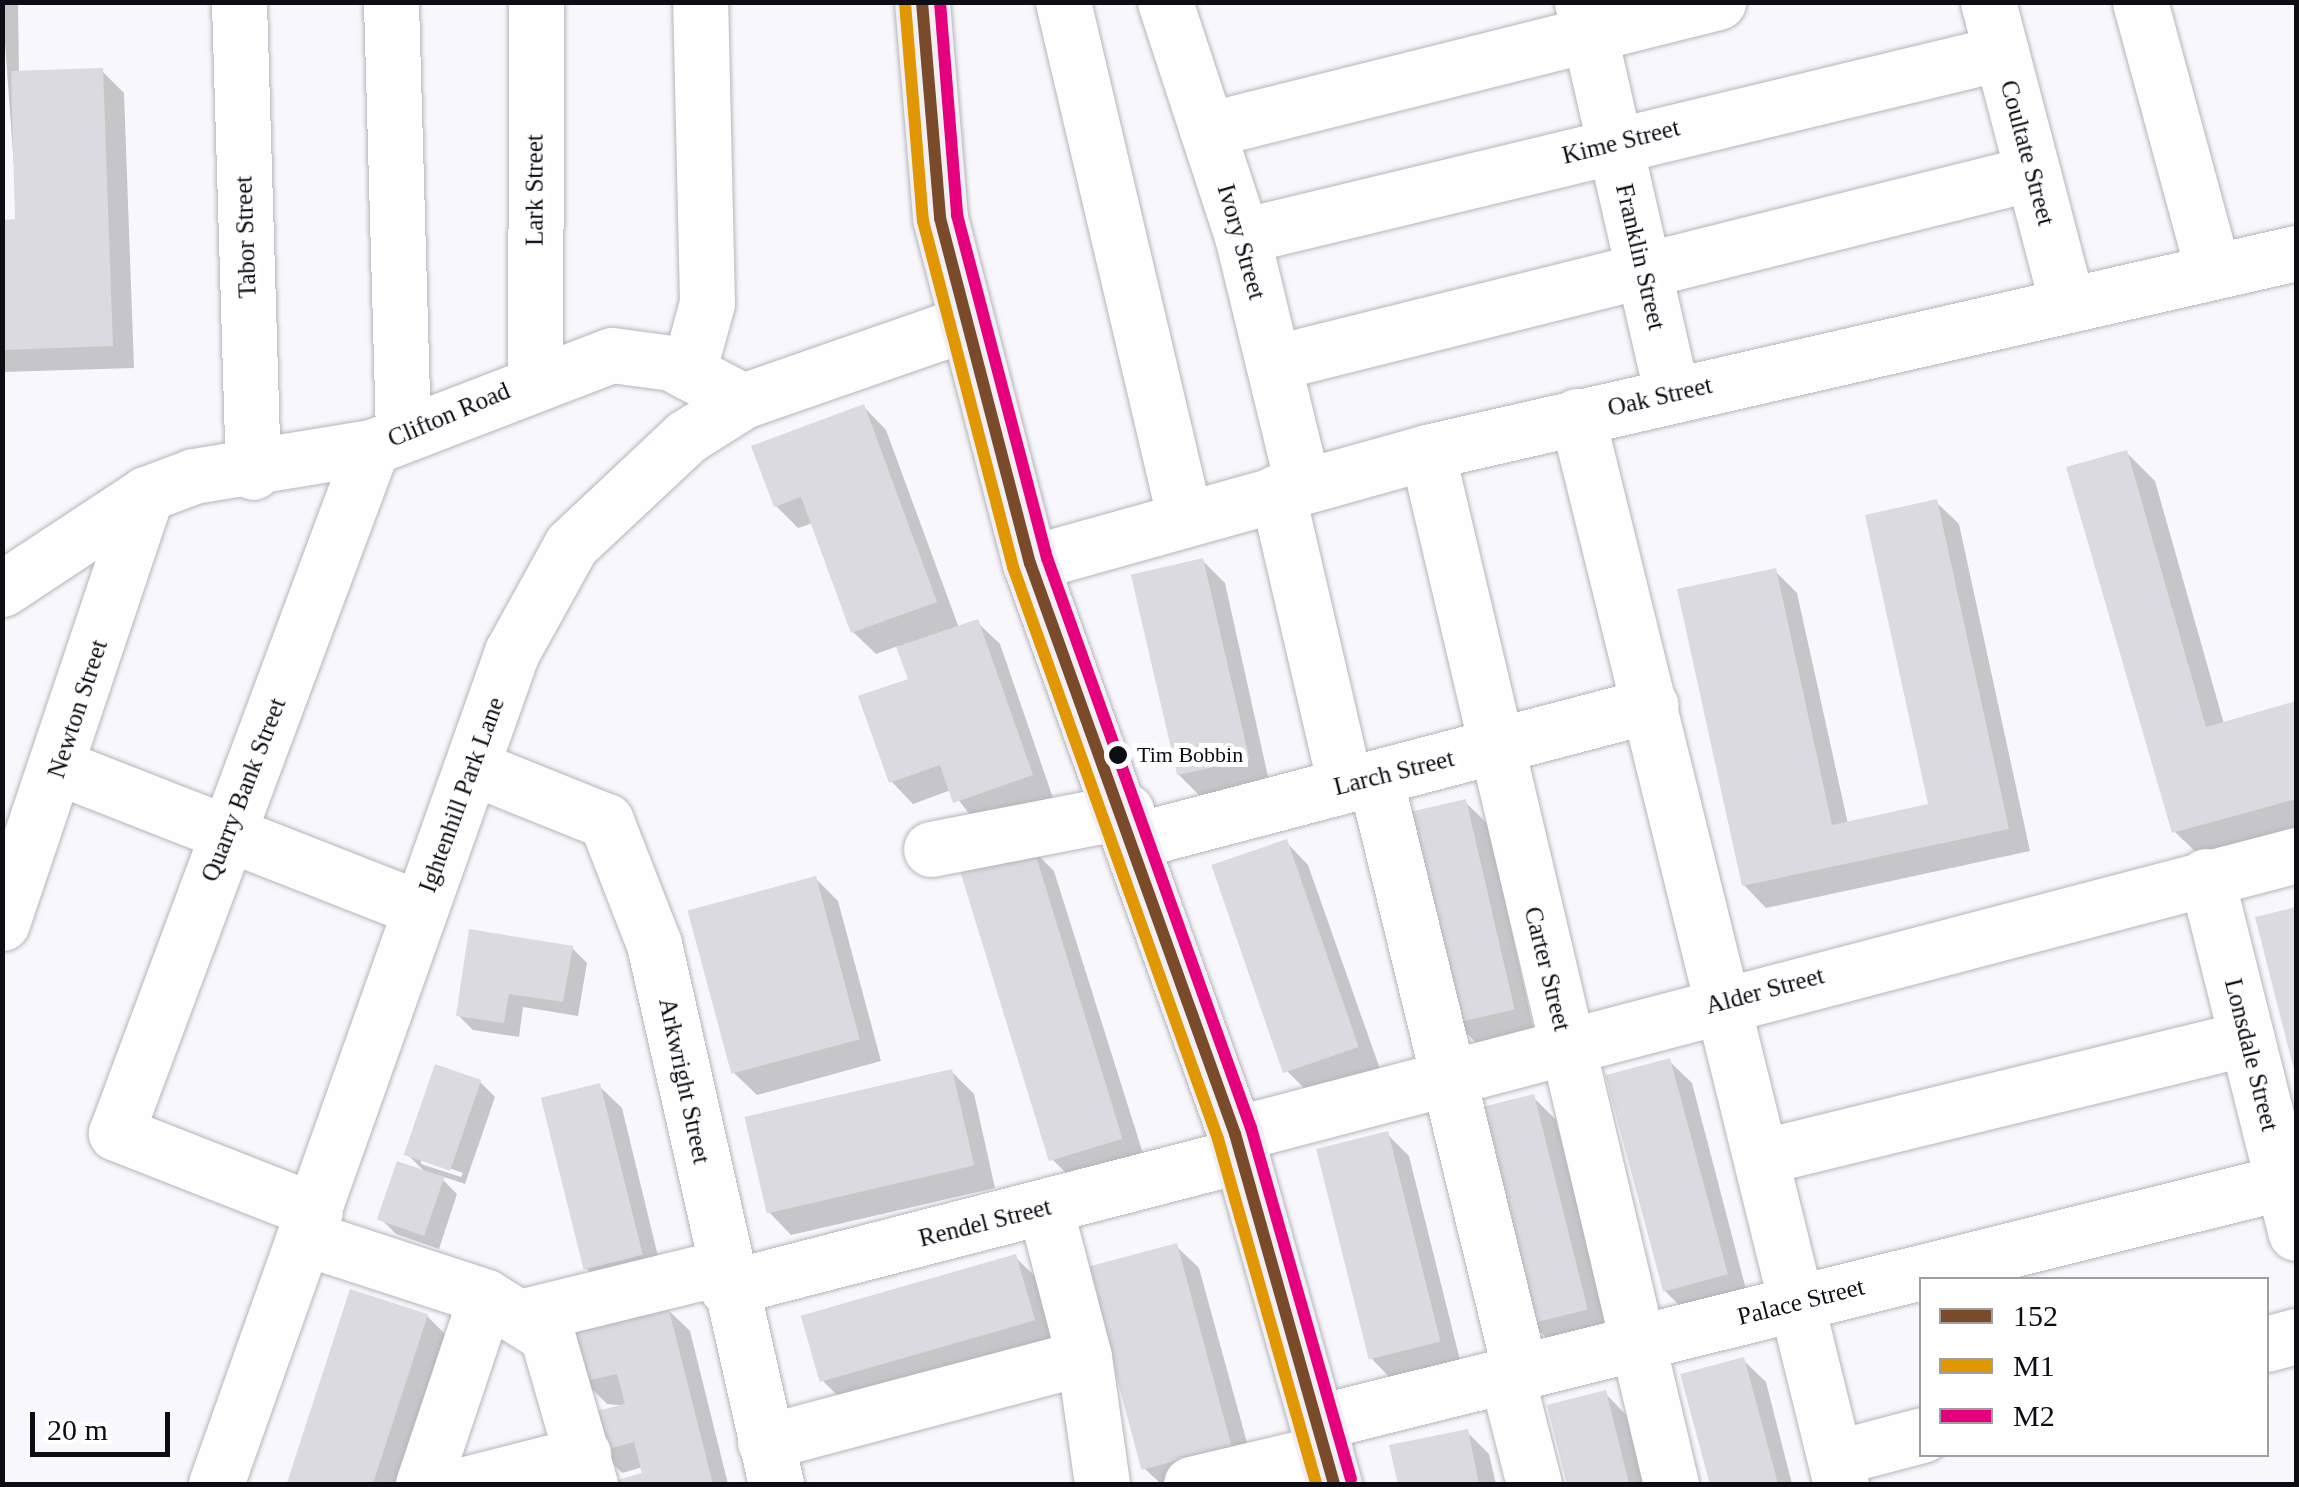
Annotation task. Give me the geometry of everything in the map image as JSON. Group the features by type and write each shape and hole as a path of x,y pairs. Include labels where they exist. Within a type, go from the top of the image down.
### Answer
{"main road":[{"path":"922,2 940,218 964,324 1030,563 1131,826 1239,1145 1326,1453"}],"street":[{"name":"Tabor Street","path":"239,2 253,472"},
{"path":"388,441 391,2"},
{"name":"Lark Street","path":"535,378 536,2"},
{"path":"688,372 707,304 700,2"},
{"name":"Ivory Street","path":"1165,2 1242,236 1273,363 1290,488 1360,781 1444,1077 1513,1372 1534,1484"},
{"path":"1207,130 1586,18 1718,2"},
{"path":"2140,2 2213,271"},
{"path":"1066,6 1184,515"},
{"name":"Franklin Street","path":"1586,18 1672,394"},
{"name":"Kime Street","path":"1242,236 1614,144 1994,28"},
{"name":"Coultate Street","path":"1994,28 2066,304"},
{"path":"1273,363 1642,266 2032,172"},
{"name":"Oak Street","path":"1030,563 1184,515 1427,452 2296,253"},
{"name":"Ightenhill Park Lane","path":"216,1484 420,909 474,768 512,652 571,545 686,438 743,401 964,324"},
{"name":"Clifton Road","path":"2,589 146,494 194,476 253,472 388,441 535,378 612,355 688,372 743,401"},
{"path":"1577,416 1726,1001 1795,1304 1838,1471 1919,1436"},
{"name":"Quarry Bank Street","path":"310,1224 116,1133 229,830 388,441"},
{"name":"Carter Street","path":"1427,452 1492,748 1672,1484"},
{"name":"Newton Street","path":"2,922 61,768 146,494"},
{"name":"Larch Street","path":"931,849 1131,826 1360,781 1652,705"},
{"path":"61,768 229,830 420,909"},
{"name":"Arkwright Street","path":"474,768 606,821 654,944 725,1277 771,1463"},
{"name":"Alder Street","path":"1239,1145 1444,1077 1565,1042 2296,855"},
{"name":"Lonsdale Street","path":"2206,876 2290,1208"},
{"path":"1761,1157 2247,1038"},
{"name":"Rendel Street","path":"505,1307 725,1277 1045,1208 1239,1145"},
{"path":"1045,1208 1084,1356 1102,1484"},
{"name":"Palace Street","path":"1934,1277 2290,1208"},
{"path":"310,1224 505,1307 559,1362 586,1470 465,1484"},
{"name":"Palace Street","path":"1191,1484 1326,1453 1513,1372 1795,1304 1919,1280"},
{"path":"424,1484 505,1307"},
{"path":"2269,1343 2296,1336"},
{"path":"771,1463 1084,1356"}],"building":[{"path":"103,68 113,346 2,350 2,220 15,219 11,71"},
{"path":"864,404 937,602 851,633 801,497 774,507 751,446"},
{"path":"2127,450 2206,727 2296,701 2296,799 2172,833 2066,467"},
{"path":"1937,499 2009,829 1742,886 1677,589 1776,568 1832,825 1928,804 1865,515"},
{"path":"1203,558 1249,759 1177,775 1131,575"},
{"path":"978,619 1033,775 953,803 940,765 889,783 858,696 908,679 896,647"},
{"path":"1466,799 1515,1009 1456,1023 1408,812"},
{"path":"1287,839 1359,1047 1283,1073 1211,865"},
{"path":"1033,846 1122,1139 1049,1161 959,869"},
{"path":"816,876 860,1039 731,1074 688,910"},
{"path":"2296,907 2296,1074 2295,1074 2255,917"},
{"path":"469,929 573,946 563,1002 509,994 504,1023 456,1016"},
{"path":"1670,1058 1728,1274 1663,1292 1605,1075"},
{"path":"435,1064 481,1080 450,1171 404,1155"},
{"path":"952,1069 974,1165 767,1213 744,1117"},
{"path":"600,1083 643,1255 584,1269 541,1098"},
{"path":"1534,1094 1588,1309 1529,1324 1476,1109"},
{"path":"1388,1131 1440,1342 1369,1359 1316,1149"},
{"path":"397,1161 444,1177 424,1236 377,1220"},
{"path":"1177,1243 1231,1446 1142,1470 1087,1267"},
{"path":"1016,1254 1035,1320 820,1382 801,1316"},
{"path":"350,1289 428,1314 373,1484 287,1483"},
{"path":"668,1306 713,1484 603,1484 642,1473 634,1442 597,1452 588,1413 625,1404 617,1374 582,1382 569,1331"},
{"path":"1744,1357 1778,1484 1710,1484 1680,1374"},
{"path":"1606,1390 1629,1484 1567,1484 1547,1405"},
{"path":"1468,1429 1479,1484 1398,1484 1389,1445"}],"transit line":[{"name":"152","path":"922,2 940,218 1030,563 1235,1134 1334,1484"},
{"name":"M2","path":"940,2 957,215 1047,558 1251,1128 1351,1479"},
{"name":"M1","path":"905,3 923,221 1013,567 1218,1139 1316,1484"}],"place":[{"name":"Tim Bobbin","path":"1118,755"}]}
